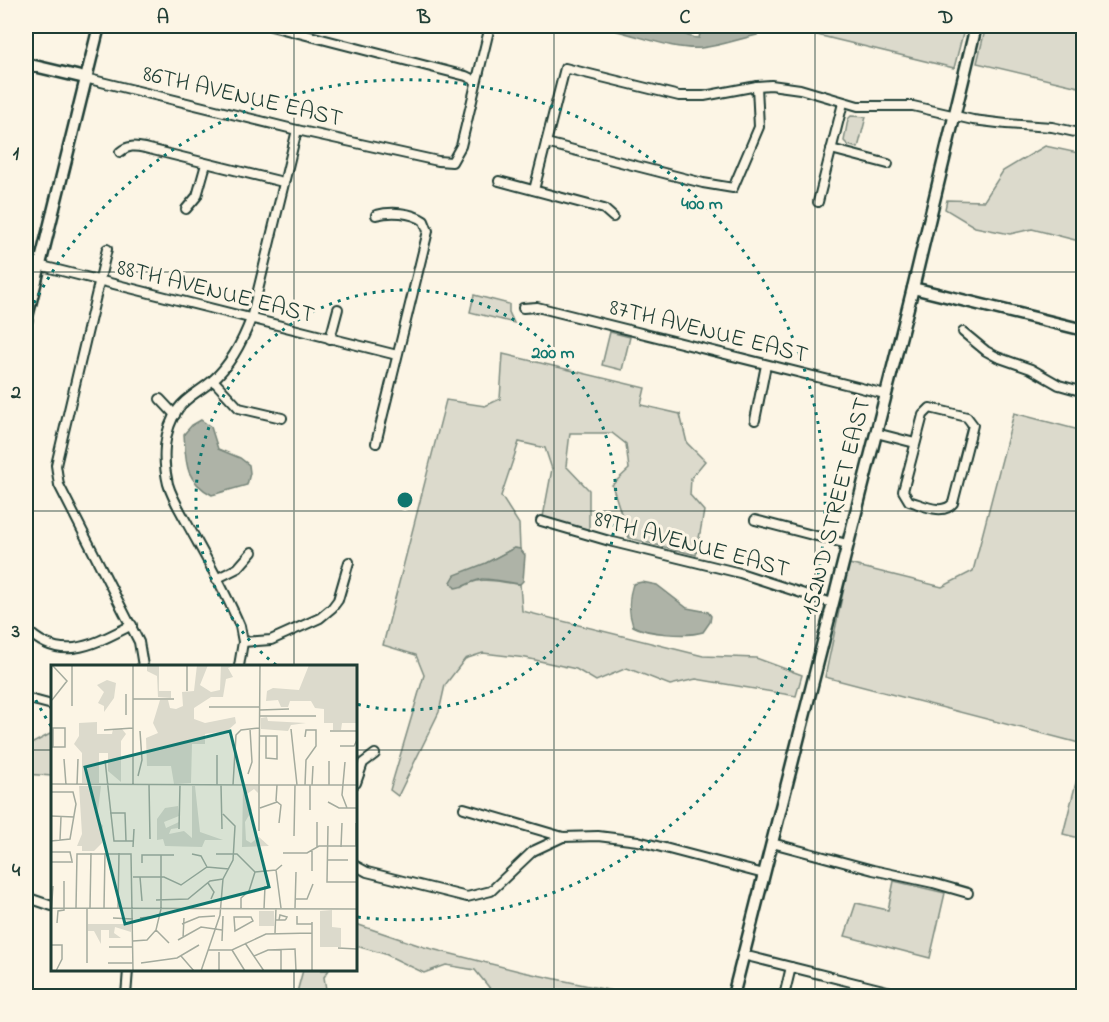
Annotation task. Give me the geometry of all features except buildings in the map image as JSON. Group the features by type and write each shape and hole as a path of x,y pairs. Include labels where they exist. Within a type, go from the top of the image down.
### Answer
{"street":[{"path":"26,321 99,26"},
{"path":"271,26 466,76 476,81 490,26"},
{"name":"152ND STREET EAST","path":"733,996 913,288 976,26"},
{"name":"86TH AVENUE EAST","path":"26,63 297,130 438,161 452,162 461,146 476,81"},
{"path":"534,190 565,68 679,96 716,94 771,85 800,89 843,103 868,107 913,106 953,116 1006,124 1052,127 1083,134"},
{"path":"546,143 703,183 733,188 759,127 757,86"},
{"path":"818,202 843,103"},
{"path":"239,665 243,642 240,626 168,485 165,444 169,426 175,415 184,402 213,380 238,349 251,319 297,130"},
{"path":"120,152 124,148 133,146 283,182"},
{"path":"831,149 888,164"},
{"path":"186,209 197,196 206,164"},
{"path":"499,181 604,209 613,217"},
{"path":"376,215 393,212 413,216 424,221 428,231 376,443"},
{"path":"107,249 56,465 59,485 132,625 139,642 143,665"},
{"name":"88TH AVENUE EAST","path":"26,262 397,356"},
{"path":"913,288 1083,330"},
{"name":"87TH AVENUE EAST","path":"523,308 537,307 885,394"},
{"path":"330,339 338,309"},
{"path":"963,332 997,357 1031,369 1059,385 1083,392"},
{"path":"755,420 766,365"},
{"path":"213,380 239,408 282,418"},
{"path":"160,399 175,415"},
{"path":"930,408 967,417 973,423 953,503 948,509 942,510 909,501 903,495 915,443 923,415 930,408"},
{"path":"876,433 915,443"},
{"path":"755,520 847,544"},
{"name":"89TH AVENUE EAST","path":"542,521 613,542 740,573 832,603"},
{"path":"216,579 238,568 252,552"},
{"path":"243,642 271,640 320,618 338,600 349,562"},
{"path":"26,629 31,635 49,644 78,648 96,644 132,625"},
{"path":"26,698 51,705"},
{"path":"357,780 363,763 375,754"},
{"path":"464,808 563,837 598,836 638,840 764,874"},
{"path":"357,867 467,897 491,891 533,851 563,837"},
{"path":"772,843 968,893"},
{"path":"26,897 51,906"},
{"path":"743,955 907,996"},
{"path":"784,996 791,967"},
{"path":"126,996 128,971"},
{"path":"856,996 859,984"}],"shaded area":[{"path":"662,25 690,37 699,38 700,33 724,26 759,26 760,29 757,35 715,46 691,48 669,45 617,31 618,26"},
{"path":"780,26 965,26 954,68"},
{"path":"986,26 1083,26 1083,88 977,63"},
{"path":"851,116 866,117 858,148 844,141 848,119"},
{"path":"1045,146 1083,154 1083,242 1032,229 1010,234 975,227 945,209 947,200 984,201 1003,171"},
{"path":"474,295 509,304 509,312 514,323 470,312"},
{"path":"610,332 630,337 622,370 602,365"},
{"path":"503,354 645,388 641,405 680,414 687,443 705,461 691,478 690,495 704,511 696,555 629,538 612,485 629,469 626,444 612,433 570,433 566,466 589,490 589,530 543,517 552,469 545,448 519,442 501,496 519,524 520,549 514,548 486,563 462,588 483,580 520,584 522,611 703,656 756,658 802,675 796,696 696,679 670,685 627,668 596,681 576,669 526,658 483,653 465,659 445,685 439,712 398,796 390,790 424,675 416,655 383,645 446,400 485,406 500,399"},
{"path":"1014,413 1083,431 1083,744 825,677 849,564 942,587 973,571"},
{"path":"201,420 211,427 218,449 240,458 249,465 247,485 212,495 191,477 186,462 184,434 192,425"},
{"path":"514,548 520,549 525,555 523,581 520,584 482,579 455,588 451,582 455,575 486,563"},
{"path":"642,582 657,585 687,608 708,612 711,616 710,622 703,632 696,634 657,633 633,626 629,610 630,595 633,584"},
{"path":"51,734 51,776 26,774 31,744"},
{"path":"1083,755 1084,839 1063,834"},
{"path":"894,881 945,893 930,958 845,936 856,903 888,910"},
{"path":"357,924 424,947 523,972 636,996 496,996 475,970 446,965 424,973 385,954 357,946"},
{"path":"303,971 328,971 324,977 327,996 296,996"}]}
